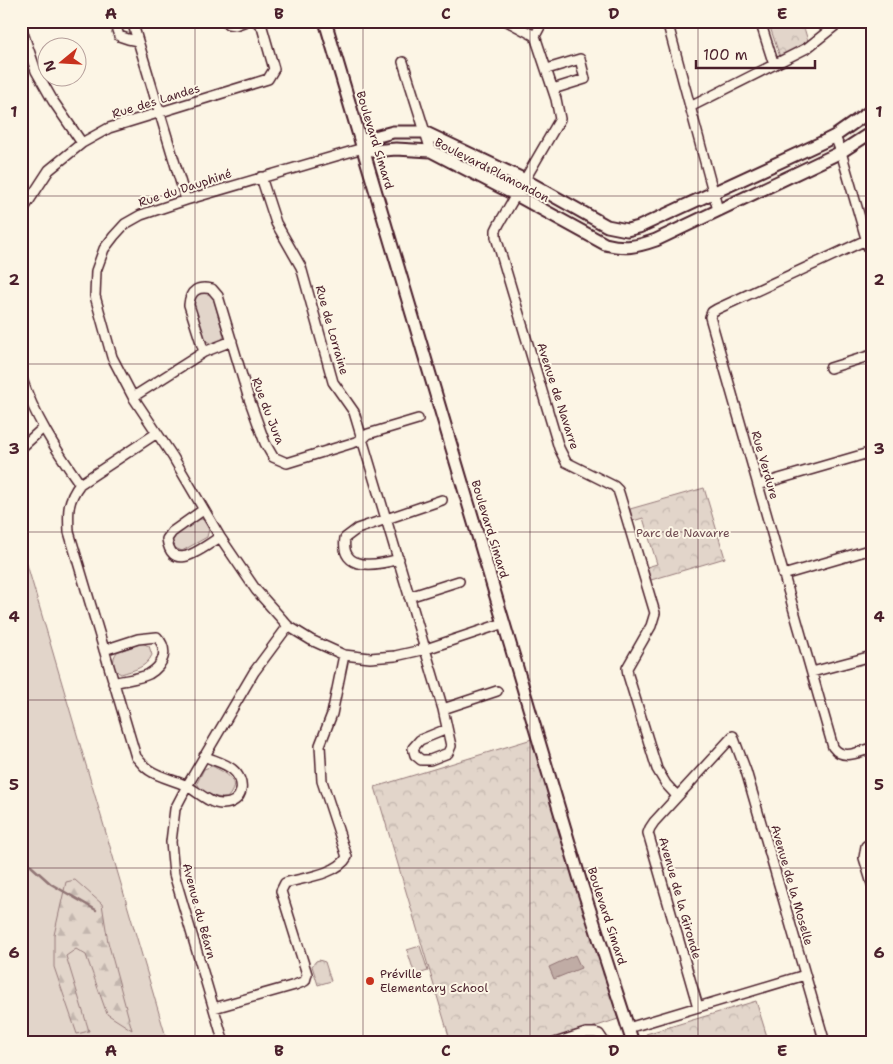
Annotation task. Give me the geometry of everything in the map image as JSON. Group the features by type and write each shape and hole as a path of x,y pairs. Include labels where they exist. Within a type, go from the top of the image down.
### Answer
{"street":[{"path":"114,21 120,36 138,41"},
{"path":"132,21 186,200"},
{"path":"226,21 228,24 234,25 246,21"},
{"name":"Rue des Landes","path":"21,212 49,170 82,143 109,128 268,79 273,74 274,69 262,27 256,21"},
{"name":"Boulevard Simard","path":"325,21 578,874 633,1043"},
{"path":"507,21 535,36 543,21"},
{"path":"667,21 718,210"},
{"path":"760,21 774,66"},
{"path":"690,107 807,48 841,21"},
{"path":"21,27 36,71 53,102 82,143"},
{"name":"Avenue de Navarre","path":"535,36 547,69 560,119 499,224 496,230 496,237 559,448 566,462 614,486 618,490 655,613 651,626 628,668 628,675 657,769 666,784 677,796"},
{"path":"547,69 580,59 585,79 553,89"},
{"path":"402,62 431,151"},
{"name":"Boulevard Plamondon","path":"872,110 835,136 713,193 627,230 606,226 525,180 424,132 393,132 367,139 363,148 373,151 396,149 431,151 605,244 620,248 636,247 656,240 842,152 872,132"},
{"path":"835,136 842,152 872,259"},
{"name":"Rue du Dauphiné","path":"363,148 186,200 141,215 125,224 104,249 96,271 95,296 112,357 133,397 220,537 256,590 288,626 311,640 344,655 370,658 395,656 426,649 504,624"},
{"name":"Rue de Lorraine","path":"260,177 276,222 301,267 333,382 354,412 426,649 447,729"},
{"name":"Rue Verdure","path":"866,240 712,312 711,324 833,748 837,753 844,756 872,748"},
{"name":"Rue du Jura","path":"204,352 189,305 190,297 194,291 204,287 212,289 218,296 248,396 265,443 273,457 287,463 362,440 368,434 418,419"},
{"path":"133,397 204,352 232,341"},
{"path":"830,368 872,355"},
{"path":"21,376 29,399 43,428 80,484"},
{"path":"21,448 43,428"},
{"path":"157,433 80,484 73,494 68,510 69,532 136,757 149,770 187,786 221,804 232,802 240,797 243,788 239,776 231,768 204,756"},
{"path":"758,485 872,452"},
{"path":"398,559 376,565 356,563 348,557 343,549 345,538 357,529 442,500"},
{"path":"203,510 172,532 167,540 168,549 177,557 185,558 220,537"},
{"path":"783,575 872,549"},
{"path":"409,597 459,581"},
{"name":"Avenue du Béarn","path":"224,1043 174,874 170,842 175,809 254,672 288,626"},
{"path":"104,650 138,639 157,637 163,643 164,657 159,666 148,674 113,683"},
{"path":"214,1008 305,981 307,974 281,891 285,883 332,870 343,864 347,857 322,781 320,746 332,714 344,655"},
{"path":"812,672 872,656"},
{"path":"443,709 497,691"},
{"name":"Avenue de la Gironde","path":"698,1007 648,833 654,822 733,736"},
{"name":"Avenue de la Moselle","path":"733,736 746,771 825,1043"},
{"path":"872,842 866,846 864,858 872,884"},
{"path":"628,1028 805,975"},
{"path":"555,1043 591,1032 599,1034 605,1043"}],"green space":[{"path":"768,21 802,21 808,41 780,57"},
{"path":"205,292 213,297 224,336 221,342 212,344 205,340 193,304 197,296"},
{"name":"Parc de Navarre","path":"704,488 725,558 651,580 647,567 657,564 643,518 633,521 630,509"},
{"path":"201,519 204,520 209,529 207,537 182,551 175,548 172,542 176,534 188,524"},
{"path":"21,544 166,1037 155,1043 21,1043"},
{"path":"142,643 149,646 152,655 146,663 135,670 121,674 118,672 114,661 117,652"},
{"path":"532,739 618,1019 546,1043 451,1043 375,787"},
{"path":"212,766 231,778 233,782 232,792 227,798 209,795 197,783 204,769"},
{"path":"75,880 102,904 108,942 132,1030 107,1014 86,955 76,949 66,956 89,1031 77,1034 54,967 54,935 66,882"},
{"path":"420,946 428,971 415,975 407,950"},
{"path":"319,960 325,962 331,981 318,985 312,966"},
{"path":"756,1001 769,1043 648,1043 646,1034"}],"shaded area":[{"path":"575,955 581,968 554,979 549,967"}],"waterway":[{"path":"21,857 51,884 96,910"}],"place":[{"name":"Préville Elementary School","path":"370,981"}]}
